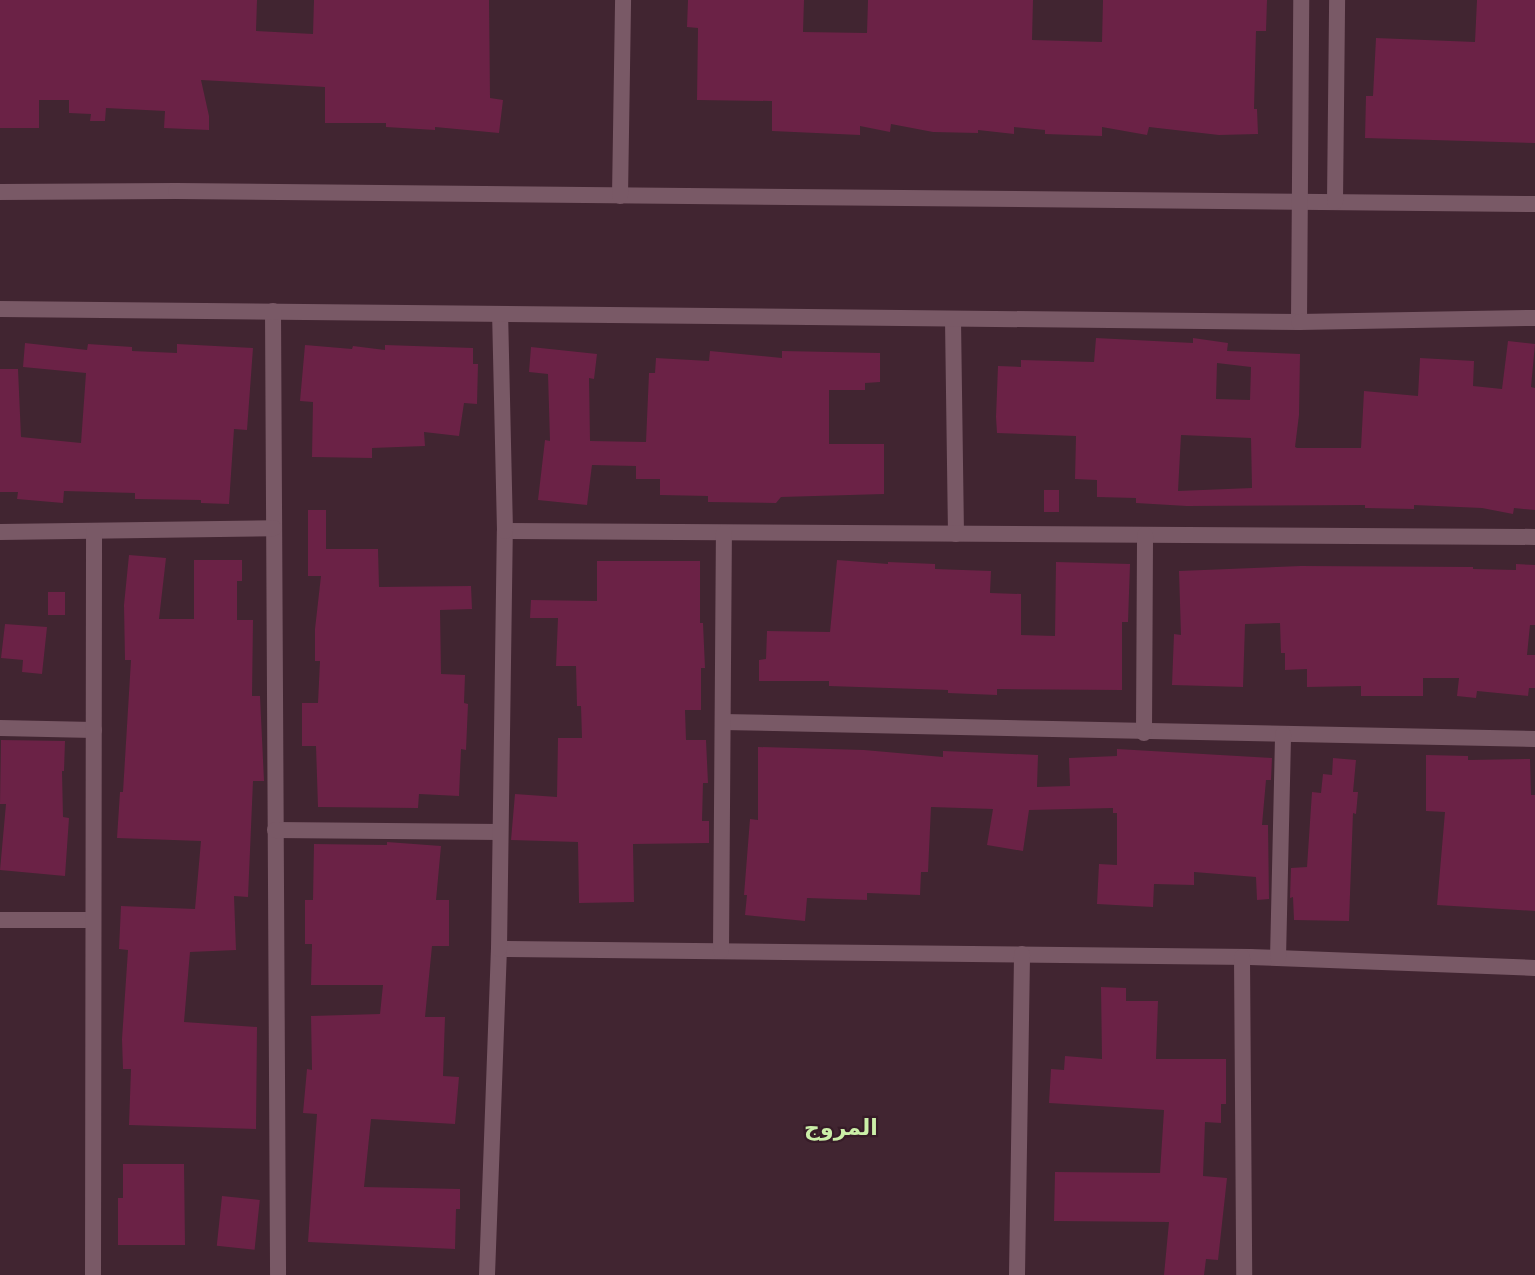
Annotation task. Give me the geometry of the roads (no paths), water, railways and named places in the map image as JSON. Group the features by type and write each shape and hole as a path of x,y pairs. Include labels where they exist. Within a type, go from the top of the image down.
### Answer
{"street":[{"path":"621,196 623,0"},
{"path":"1299,322 1301,0"},
{"path":"1335,202 1337,0"},
{"path":"0,192 1535,204"},
{"path":"0,309 953,320 1299,322 1535,318"},
{"path":"273,311 278,1275"},
{"path":"487,1275 499,949 505,531 500,314"},
{"path":"953,320 956,534"},
{"path":"0,532 274,528"},
{"path":"93,1275 94,531"},
{"path":"505,531 1535,537"},
{"path":"721,951 724,533"},
{"path":"1144,733 1145,535"},
{"path":"723,722 1535,740"},
{"path":"0,728 94,730"},
{"path":"1278,958 1283,734"},
{"path":"275,830 500,832"},
{"path":"0,920 93,920"},
{"path":"499,949 1242,957 1535,968"},
{"path":"1017,1275 1022,954"},
{"path":"1242,957 1244,1275"}],"district":[{"name":"المروج","path":"841,1128"}]}
